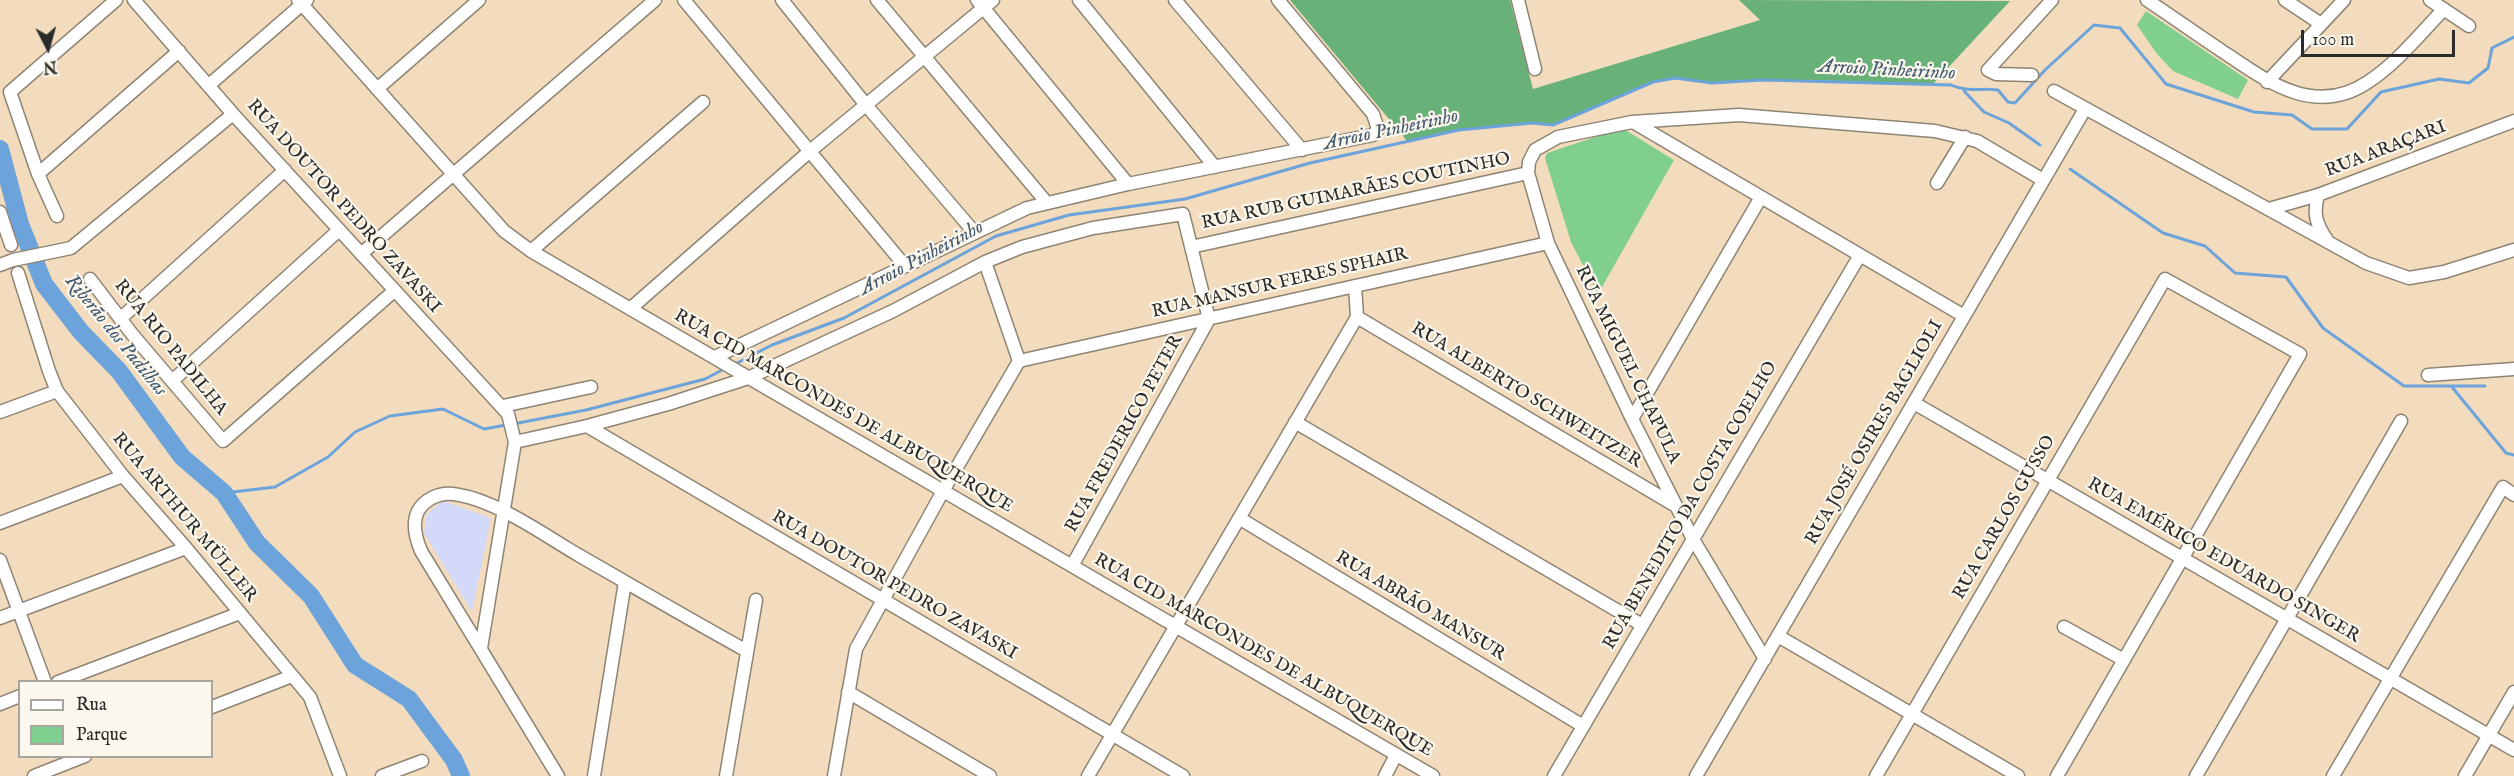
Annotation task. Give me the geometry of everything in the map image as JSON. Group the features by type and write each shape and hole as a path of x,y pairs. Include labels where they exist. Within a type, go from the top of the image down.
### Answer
{"street":[{"path":"57,216 38,174 10,92 116,0"},
{"name":"RUA DOUTOR PEDRO ZAVASKI","path":"134,0 233,114 505,410 514,437"},
{"path":"377,89 479,0"},
{"path":"361,254 452,173 655,0"},
{"path":"684,0 905,266"},
{"path":"782,0 866,105 974,232"},
{"path":"877,0 1047,203"},
{"path":"1079,0 1215,167"},
{"path":"1175,0 1302,150"},
{"path":"717,358 1027,208 1128,184 1373,135 1378,129 1373,114 1278,0"},
{"path":"1518,0 1535,69"},
{"path":"2032,75 1996,74 1988,70 2052,0"},
{"path":"2147,0 2267,82 2294,93 2316,96 2351,91 2380,74 2444,9"},
{"path":"2286,0 2321,24"},
{"path":"2267,82 2344,0"},
{"path":"2430,0 2469,26"},
{"path":"209,85 302,2"},
{"name":"RUA CID MARCONDES DE ALBUQUERQUE","path":"302,2 504,231 531,251 1433,776"},
{"path":"630,309 810,152 924,58 985,3 1128,184"},
{"path":"38,174 178,51"},
{"path":"2054,91 2366,262 2409,278 2444,272 2514,250"},
{"path":"531,251 703,102"},
{"name":"RUA JOSÉ OSIRES BAGLIOLI","path":"1696,776 2085,109"},
{"path":"0,265 71,248 233,114"},
{"path":"1528,173 1529,162 1535,150 1558,137 1632,122 1739,115 1935,131 1965,136 2043,180"},
{"name":"RUA ARAÇARI","path":"2269,209 2318,195 2514,121"},
{"path":"1632,122 1964,316"},
{"path":"1937,183 1965,136"},
{"path":"120,319 285,170"},
{"name":"RUA MIGUEL CHAPULA","path":"1528,173 1548,243 1632,419 1693,539 1764,659"},
{"name":"RUA RUB GUIMARÃES COUTINHO","path":"1191,247 1528,173"},
{"path":"2318,195 2314,212 2327,241"},
{"path":"1632,419 1761,197"},
{"path":"0,212 11,245"},
{"path":"481,648 514,437 587,426 668,404 745,376 893,311 985,262 1022,247 1093,228 1184,214 1209,319"},
{"path":"172,381 339,230"},
{"name":"RUA MANSUR FERES SPHAIR","path":"1020,361 1548,243"},
{"name":"RUA BENEDITO DA COSTA COELHO","path":"1554,776 1860,255"},
{"path":"834,776 856,649 943,491 1020,361 985,262"},
{"name":"RUA ARTHUR MÜLLER","path":"18,273 57,391 123,476 310,697 340,776"},
{"name":"RUA RIO PADILHA","path":"90,279 120,319 223,441 394,291"},
{"name":"RUA CARLOS GUSSO","path":"1876,776 2164,279 2300,354 2183,558"},
{"path":"1088,776 1357,317 1355,286"},
{"name":"RUA ALBERTO SCHWEITZER","path":"1357,317 1676,506"},
{"name":"RUA FREDERICO PETER","path":"1072,566 1209,319"},
{"path":"2428,375 2514,369"},
{"path":"505,410 591,387"},
{"path":"0,412 57,391"},
{"name":"RUA EMÉRICO EDUARDO SINGER","path":"1914,403 2514,750"},
{"path":"2196,776 2401,421"},
{"path":"1295,422 1642,625"},
{"name":"RUA DOUTOR PEDRO ZAVASKI","path":"587,426 1183,776"},
{"path":"0,523 123,476"},
{"path":"2333,776 2503,487 2514,495"},
{"path":"558,776 421,551 416,536 416,520 417,514 426,501 442,494 462,496 504,511 747,651"},
{"name":"RUA ABRÃO MANSUR","path":"1239,518 1583,726"},
{"path":"0,618 186,548"},
{"path":"2057,776 2183,558"},
{"path":"0,560 45,680"},
{"path":"594,776 625,582"},
{"path":"726,776 756,600"},
{"path":"61,680 240,612"},
{"path":"2064,627 2124,660"},
{"path":"1778,636 2018,776"},
{"path":"213,707 292,676"},
{"path":"848,692 990,776"},
{"path":"2466,776 2514,692"},
{"path":"0,704 18,697"},
{"path":"1385,776 1396,755"},
{"path":"34,776 79,758"},
{"path":"382,776 422,761"}],"shaded area":[{"path":"443,501 491,518 472,612 424,533 427,514"}],"green space":[{"path":"1290,0 1510,0 1533,89 1760,20 1739,0 2010,1 1933,84 1763,80 1712,83 1675,78 1653,82 1553,125 1532,123 1459,130 1408,142"},
{"path":"2146,11 2248,80 2238,99 2173,71 2157,54 2137,25"},
{"path":"1622,128 1674,160 1598,294 1571,242 1545,158 1547,153"}],"waterway":[{"name":"Arroio Pinheirinho","path":"735,364 772,345 844,318 996,236 1069,215 1185,199 1310,163 1459,130 1532,123 1553,125 1653,82 1675,78 1712,83 1763,80 1951,85 1968,89 1998,90 2008,102 2015,103 2045,70 2094,25 2120,28 2166,84 2254,112 2292,115 2312,129 2347,129 2381,92 2439,79 2469,83 2488,68 2492,48 2514,37"},
{"path":"1964,91 1984,112 2009,123 2040,145"},
{"name":"Riberão dos Padilhas","path":"0,149 20,224 44,284 81,332 119,371 182,457 224,493 257,543 311,596 355,665 409,699 454,760 461,776"},
{"path":"2070,169 2163,233 2205,246 2235,273 2286,277 2323,328 2404,386 2485,386"},
{"name":"Arroio Pinheirinho","path":"513,424 586,410 705,379 726,368"},
{"path":"2452,387 2506,453 2514,455"},
{"name":"Arroio Pinheirinho","path":"224,493 275,487 328,457 355,432 390,416 443,409 484,429 506,425"}]}
